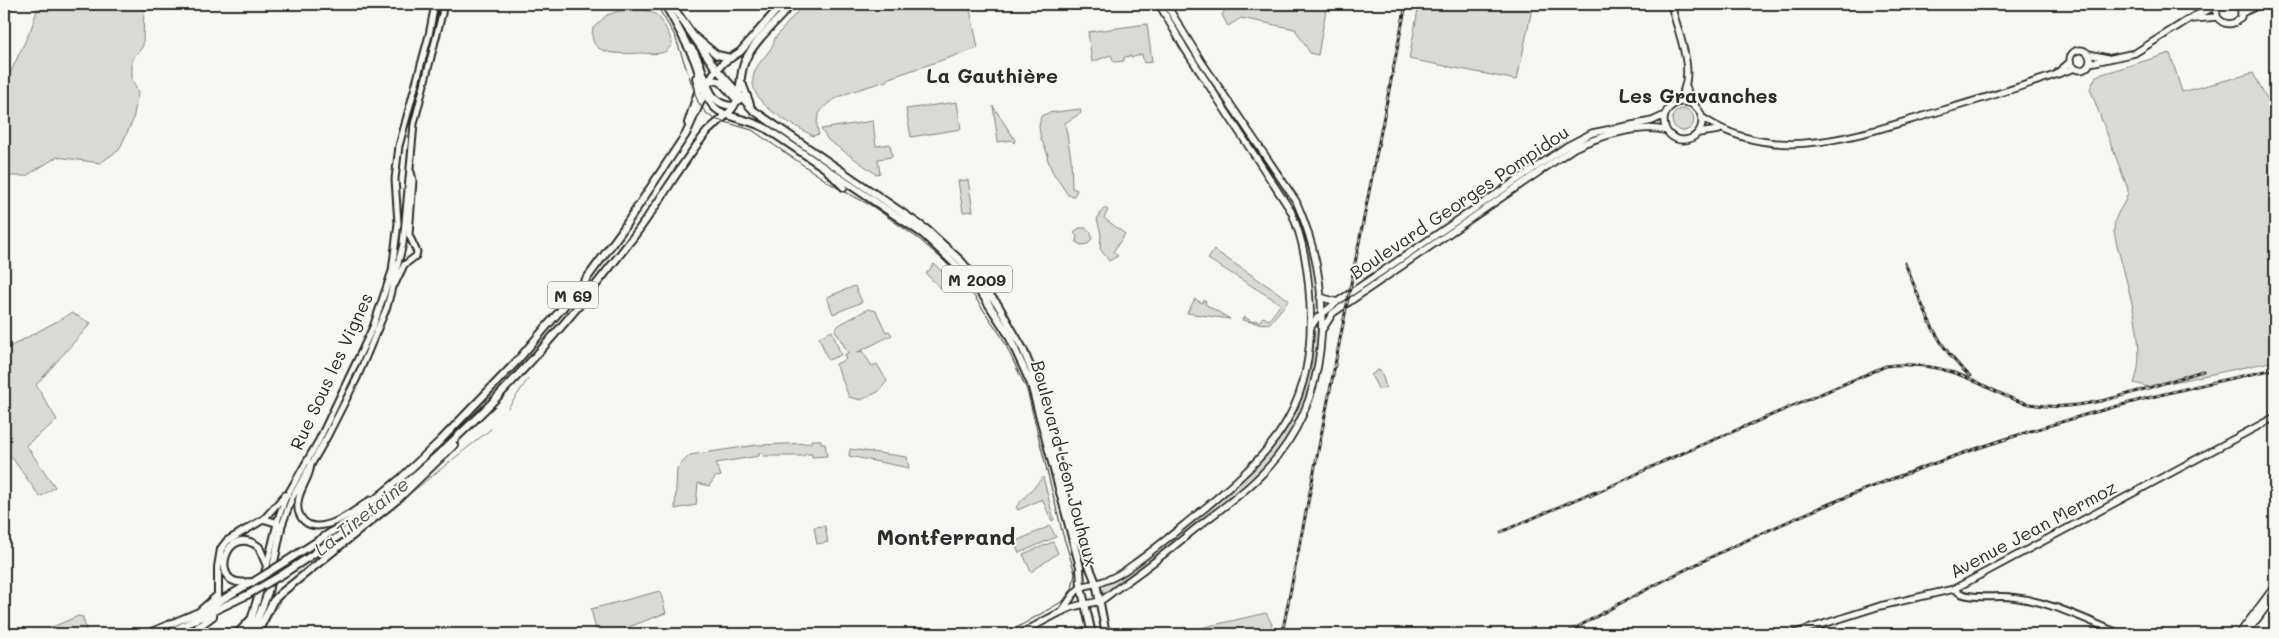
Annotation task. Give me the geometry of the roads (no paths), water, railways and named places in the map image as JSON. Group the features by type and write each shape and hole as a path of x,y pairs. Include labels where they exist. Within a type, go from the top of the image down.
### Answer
{"main road":[{"name":"M 2009","path":"665,4 694,59 704,90 716,108 727,115"},
{"name":"M 2009","path":"671,4 689,33 737,100 762,117"},
{"name":"M 69","path":"147,634 200,610 253,582 343,524 383,492 441,440 488,393 544,330 603,256 686,134 708,81 716,70 744,48 782,4"},
{"name":"M 69","path":"166,634 227,606 283,574 358,522 468,427 518,376 587,297 630,242 706,133 727,115 737,100 743,66 749,54 792,4"},
{"path":"1095,580 1116,576 1133,564 1244,475 1263,456 1285,424 1298,397 1307,364 1311,327 1309,282 1304,246 1291,211 1185,49 1159,4"},
{"path":"1086,606 1101,600 1138,575 1243,491 1277,457 1296,429 1311,394 1318,367 1322,330 1320,297 1303,218 1296,201 1201,61 1166,4"},
{"path":"1671,4 1686,57 1683,93 1665,115 1667,131 1675,138 1684,140 1711,129 1724,130"},
{"path":"2189,20 2209,16 2217,17 2224,24 2232,24 2239,20 2242,13 2241,4"},
{"path":"2242,13 2262,4"},
{"path":"1685,82 1689,96 1702,118 1724,130 1761,141 1783,144 1823,143 1855,136 2050,78 2075,68 2084,69 2090,63 2114,58 2147,47 2216,5 2217,17"},
{"path":"689,33 717,55 731,58"},
{"path":"685,41 696,54 708,81 712,96 717,102 737,100"},
{"path":"2075,68 2070,62 2070,56 2076,50 2084,50 2089,54 2114,58"},
{"path":"2089,54 2090,63"},
{"path":"686,134 699,88 694,59"},
{"path":"2050,78 2070,62"},
{"path":"708,81 721,82 748,110 762,117"},
{"path":"741,82 753,110"},
{"path":"1673,104 1684,101 1695,106"},
{"name":"Boulevard Léon Jouhaux","path":"727,115 755,123 846,186 889,210 938,246 984,297 1008,334 1025,368 1038,407 1049,456 1080,567 1086,606 1057,614"},
{"name":"Boulevard Georges Pompidou","path":"1311,327 1322,314 1337,302 1582,137 1601,130 1652,121 1665,115"},
{"name":"Boulevard Léon Jouhaux","path":"762,117 910,217 961,261 990,294 1012,329 1028,361 1043,403 1076,534 1095,580 1082,587 1070,603 1057,614 1020,634"},
{"path":"1698,133 1702,118"},
{"name":"Boulevard Georges Pompidou","path":"1322,330 1333,313 1574,148 1603,136 1652,128 1667,131"},
{"path":"1320,297 1337,302"},
{"path":"1310,306 1322,314 1333,313"},
{"name":"Avenue Jean Mermoz","path":"1792,634 1880,606 1954,589 2275,417"},
{"path":"257,634 268,610 280,594 415,484 468,427"},
{"path":"1054,448 1049,456 1058,464"},
{"path":"200,610 218,595 218,567 224,545 264,519 279,525"},
{"name":"Rue Sous les Vignes","path":"254,620 268,592 279,525"},
{"path":"253,582 238,582 230,578 224,562 231,546 242,541 254,542 263,552 267,566"},
{"name":"Rue Sous les Vignes","path":"254,620 267,566"},
{"name":"M 2009","path":"1095,580 1101,600 1106,634"},
{"path":"2240,634 2275,586"},
{"path":"2246,634 2275,595"},
{"path":"196,634 197,628 227,606"},
{"name":"M 2009","path":"1086,606 1092,634"},
{"path":"250,632 254,620"},
{"path":"237,634 254,620"}],"street":[{"name":"Rue Sous les Vignes","path":"267,566 289,491 319,440 369,335 380,310 392,271 397,242 395,179 399,146 429,35 435,4"},
{"name":"Rue Sous les Vignes","path":"441,4 442,14"},
{"name":"Rue Sous les Vignes","path":"279,525 292,498 327,437 381,325 403,244 409,169 416,116 442,14 447,4"},
{"path":"393,286 397,282 406,263 417,252 409,236 413,180 409,169"},
{"path":"846,186 851,176"},
{"name":"Boulevard Léon Jouhaux","path":"846,186 858,186 876,195"},
{"path":"313,460 310,473 297,504 300,515 311,525 325,525 338,520 383,492"},
{"path":"264,519 289,491"},
{"path":"1954,589 1962,594 2012,597 2053,606 2121,634"}],"waterway":[{"name":"La Tiretaine","path":"508,408 528,379"},
{"name":"La Tiretaine","path":"397,504 491,429"},
{"name":"La Tiretaine","path":"261,634 283,596"}],"tram line":[{"path":"656,4 675,36 698,102 706,113 714,119 752,130 834,186 872,206 919,239 965,283 1002,337 1027,390 1063,535 1075,573 1072,589 1063,601 1006,634"}],"railway":[{"path":"1282,634 1406,4"},
{"path":"1905,263 1931,324 1947,352 1970,376"},
{"path":"1590,496 1662,462 1886,366 1919,365 1941,369 2019,401 2036,405 2056,406 2077,405 2120,396 2203,371"},
{"path":"1565,634 1649,588 1734,546 1821,508 1909,473 1999,441 2090,414 2182,390 2275,369"},
{"path":"1501,532 1595,491"}],"district":[{"name":"La Gauthière","path":"992,75"},
{"name":"Les Gravanches","path":"1698,95"},
{"name":"Montferrand","path":"946,536"}]}
